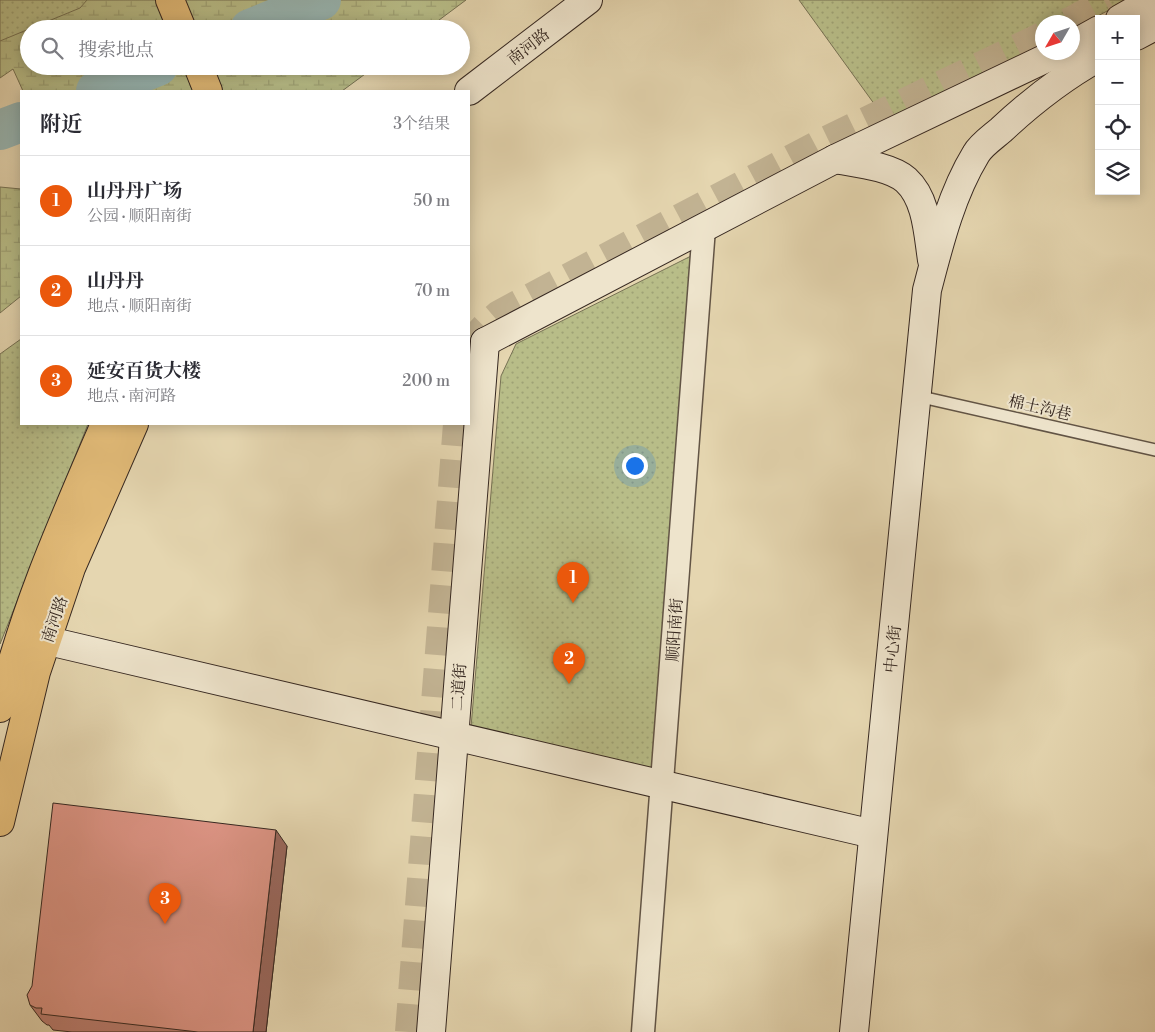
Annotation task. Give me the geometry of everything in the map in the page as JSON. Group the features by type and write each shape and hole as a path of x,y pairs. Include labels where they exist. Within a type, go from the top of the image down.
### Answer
{"main road":[{"path":"170,0 178,20"},
{"name":"南河路","path":"470,91 588,0"},
{"path":"1127,15 1153,0"},
{"path":"1140,34 1155,26"},
{"path":"1080,41 1095,32"},
{"name":"中心街","path":"854,1032 928,290 942,236 962,179 977,151 1031,102 1072,72 1095,59"},
{"path":"477,339 704,228 835,159 1042,60"},
{"path":"202,75 208,90"},
{"path":"835,159 876,167 894,173 906,180 918,196 924,214 934,266"},
{"name":"二道街","path":"431,1032 454,736 477,339"},
{"name":"南河路","path":"0,708 10,664 47,558 105,425"},
{"name":"南河路","path":"0,822 36,672 72,568 134,425"},
{"path":"20,634 873,834"}],"street":[{"name":"顺阳南街","path":"643,1032 704,228"}],"lane":[{"name":"棉土沟巷","path":"917,396 1155,450"}],"green space":[{"path":"0,0 87,0 80,8 51,20 20,20 20,33 0,41"},
{"path":"47,0 466,0 439,20 20,20 20,75 364,75 343,90 23,90 13,69 0,78 0,21"},
{"path":"799,0 1128,0 1100,15 1095,15 1095,17 1080,25 1080,15 1035,15 1035,48 888,123"},
{"path":"0,187 20,189 20,297 0,313"},
{"path":"691,256 652,771 471,727 501,376 516,344"},
{"path":"20,340 20,425 88,425 0,644 0,354"}],"building":[{"path":"53,803 276,830 253,1032 198,1032 41,1014 42,1008 30,1005 27,995 32,986"}],"waterway":[{"path":"272,20 321,0"},
{"path":"98,90 136,75"},
{"path":"0,130 20,122"}],"tunnel":[{"path":"1080,16 1109,0"},
{"path":"470,347 485,326 499,314 826,140 1035,39"},
{"path":"409,1032 457,425"}],"place":[{"name":"山丹丹广场","path":"573,603"},
{"name":"山丹丹","path":"569,684"},
{"name":"延安百货大楼","path":"165,924"}]}
